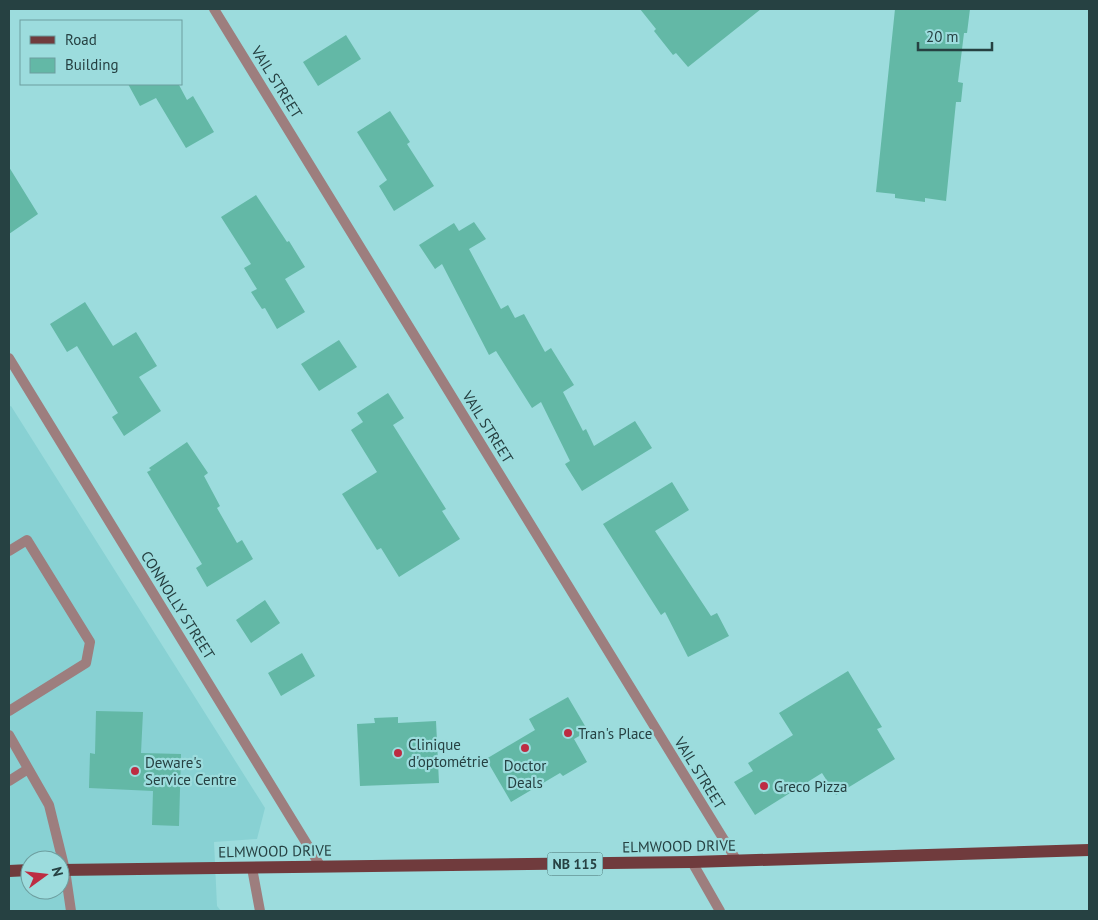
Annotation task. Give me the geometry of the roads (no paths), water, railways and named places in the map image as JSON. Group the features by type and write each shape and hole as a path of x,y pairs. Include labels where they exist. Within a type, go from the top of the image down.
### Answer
{"main road":[{"name":"ELMWOOD DRIVE","path":"70,870 692,862 1089,850"}],"street":[{"name":"VAIL STREET","path":"214,9 737,861"},
{"name":"CONNOLLY STREET","path":"9,358 321,867"},
{"path":"9,551 27,540 90,642 86,662 9,712"},
{"path":"9,736 49,805 58,850"},
{"path":"9,781 28,768"},
{"path":"692,862 720,911"},
{"path":"252,868 260,911"}],"place":[{"name":"Tran's Place","path":"568,733"},
{"name":"Doctor Deals","path":"525,748"},
{"name":"Clinique d'optométrie","path":"398,753"},
{"name":"Deware's Service Centre","path":"135,771"},
{"name":"Greco Pizza","path":"764,786"}]}
